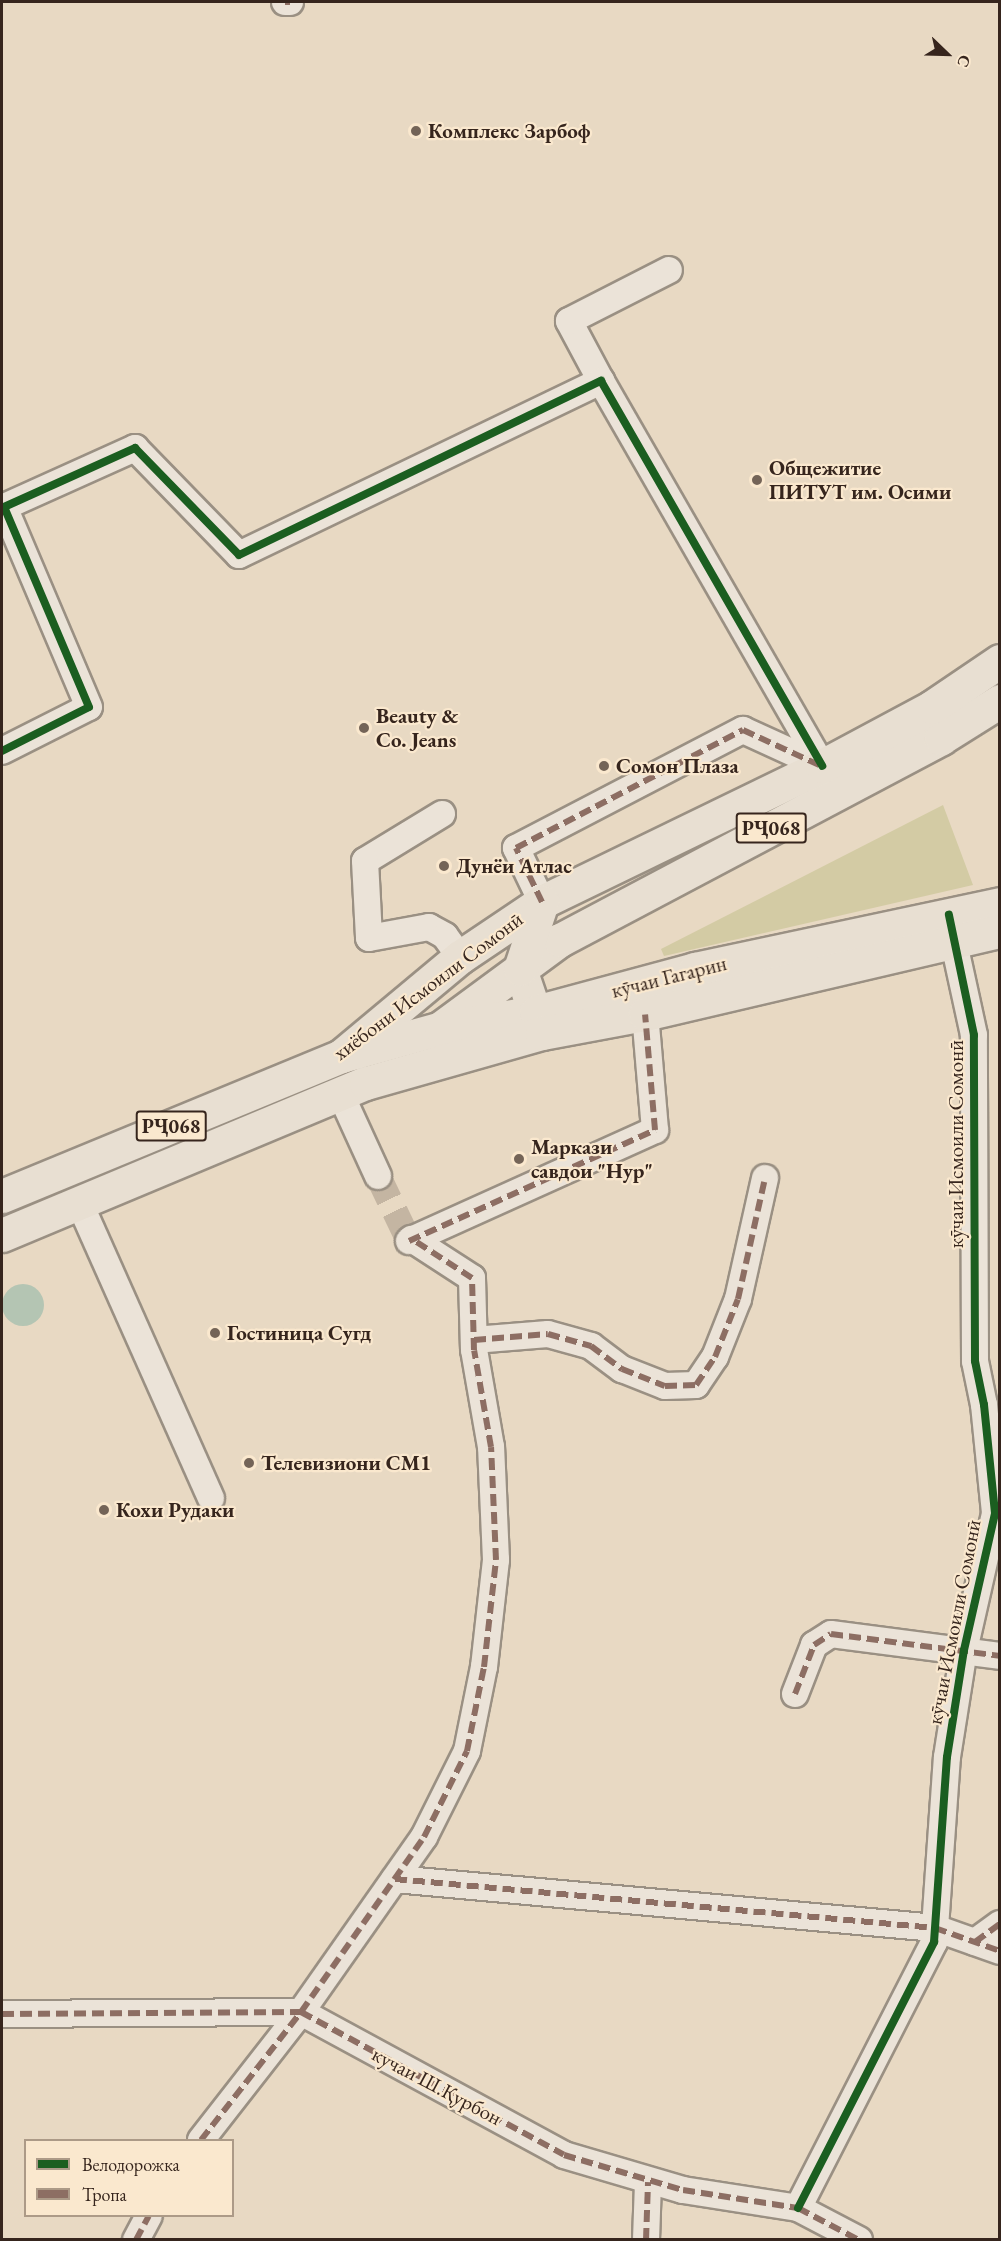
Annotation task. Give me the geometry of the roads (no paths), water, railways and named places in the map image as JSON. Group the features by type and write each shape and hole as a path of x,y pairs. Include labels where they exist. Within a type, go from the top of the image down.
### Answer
{"main road":[{"name":"хиёбони Исмоили Сомонӣ","path":"2,1196 341,1056 460,957 542,902 822,766 932,708 999,661"},
{"name":"РҶ068","path":"532,961 560,940 941,738 999,701"},
{"path":"539,1023 532,961 542,902"},
{"name":"кӯчаи Гагарин","path":"341,1056 441,1028 645,1014 951,929 999,904"},
{"name":"кӯчаи Гагарин","path":"353,1089 539,1023 568,1003 696,969 951,929 999,931"},
{"name":"хиёбони Исмоили Сомонӣ","path":"2,1235 353,1089 532,961"},
{"path":"532,961 543,996 568,1003"}],"street":[{"path":"285,2 290,2"},
{"path":"669,270 569,321 601,381 822,766"},
{"path":"2,750 89,707 4,507 135,448 240,555 601,381"},
{"path":"542,902 516,848 743,730 822,766"},
{"path":"442,814 364,861 369,938 429,927 445,936 460,957"},
{"name":"кӯчаи Исмоили Сомонӣ","path":"798,2208 934,1942 947,1757 964,1650 994,1513 975,1361 974,1035 951,929"},
{"path":"202,2139 301,2013 424,1837 467,1751 484,1667 496,1560 491,1447 474,1340 472,1278 411,1240 655,1130 645,1014"},
{"path":"353,1089 378,1176"},
{"path":"474,1340 548,1334 591,1346 622,1369 665,1386 696,1385 715,1358 738,1299 765,1178"},
{"path":"80,1204 211,1498"},
{"path":"795,1694 814,1645 831,1634 999,1656"},
{"path":"394,1879 935,1928 999,1951"},
{"path":"975,1942 999,1924"},
{"name":"кучаи Ш.Қурбон","path":"2,2014 301,2013 564,2155 648,2182 798,2208 859,2240"},
{"path":"646,2240 648,2182"},
{"path":"136,2240 148,2217"}],"tunnel":[{"path":"378,1176 409,1241"}],"place":[{"name":"Комплекс Зарбоф","path":"416,131"},
{"name":"Общежитие ПИТУТ им. Осими","path":"757,480"},
{"name":"Beauty & Co. Jeans","path":"364,728"},
{"name":"Сомон Плаза","path":"604,766"},
{"name":"Дунёи Атлас","path":"444,866"},
{"name":"Маркази савдои \"Нур\"","path":"519,1159"},
{"name":"Гостиница Сугд","path":"215,1333"},
{"name":"Телевизиони СМ1","path":"249,1463"},
{"name":"Кохи Рудаки","path":"104,1510"}]}
